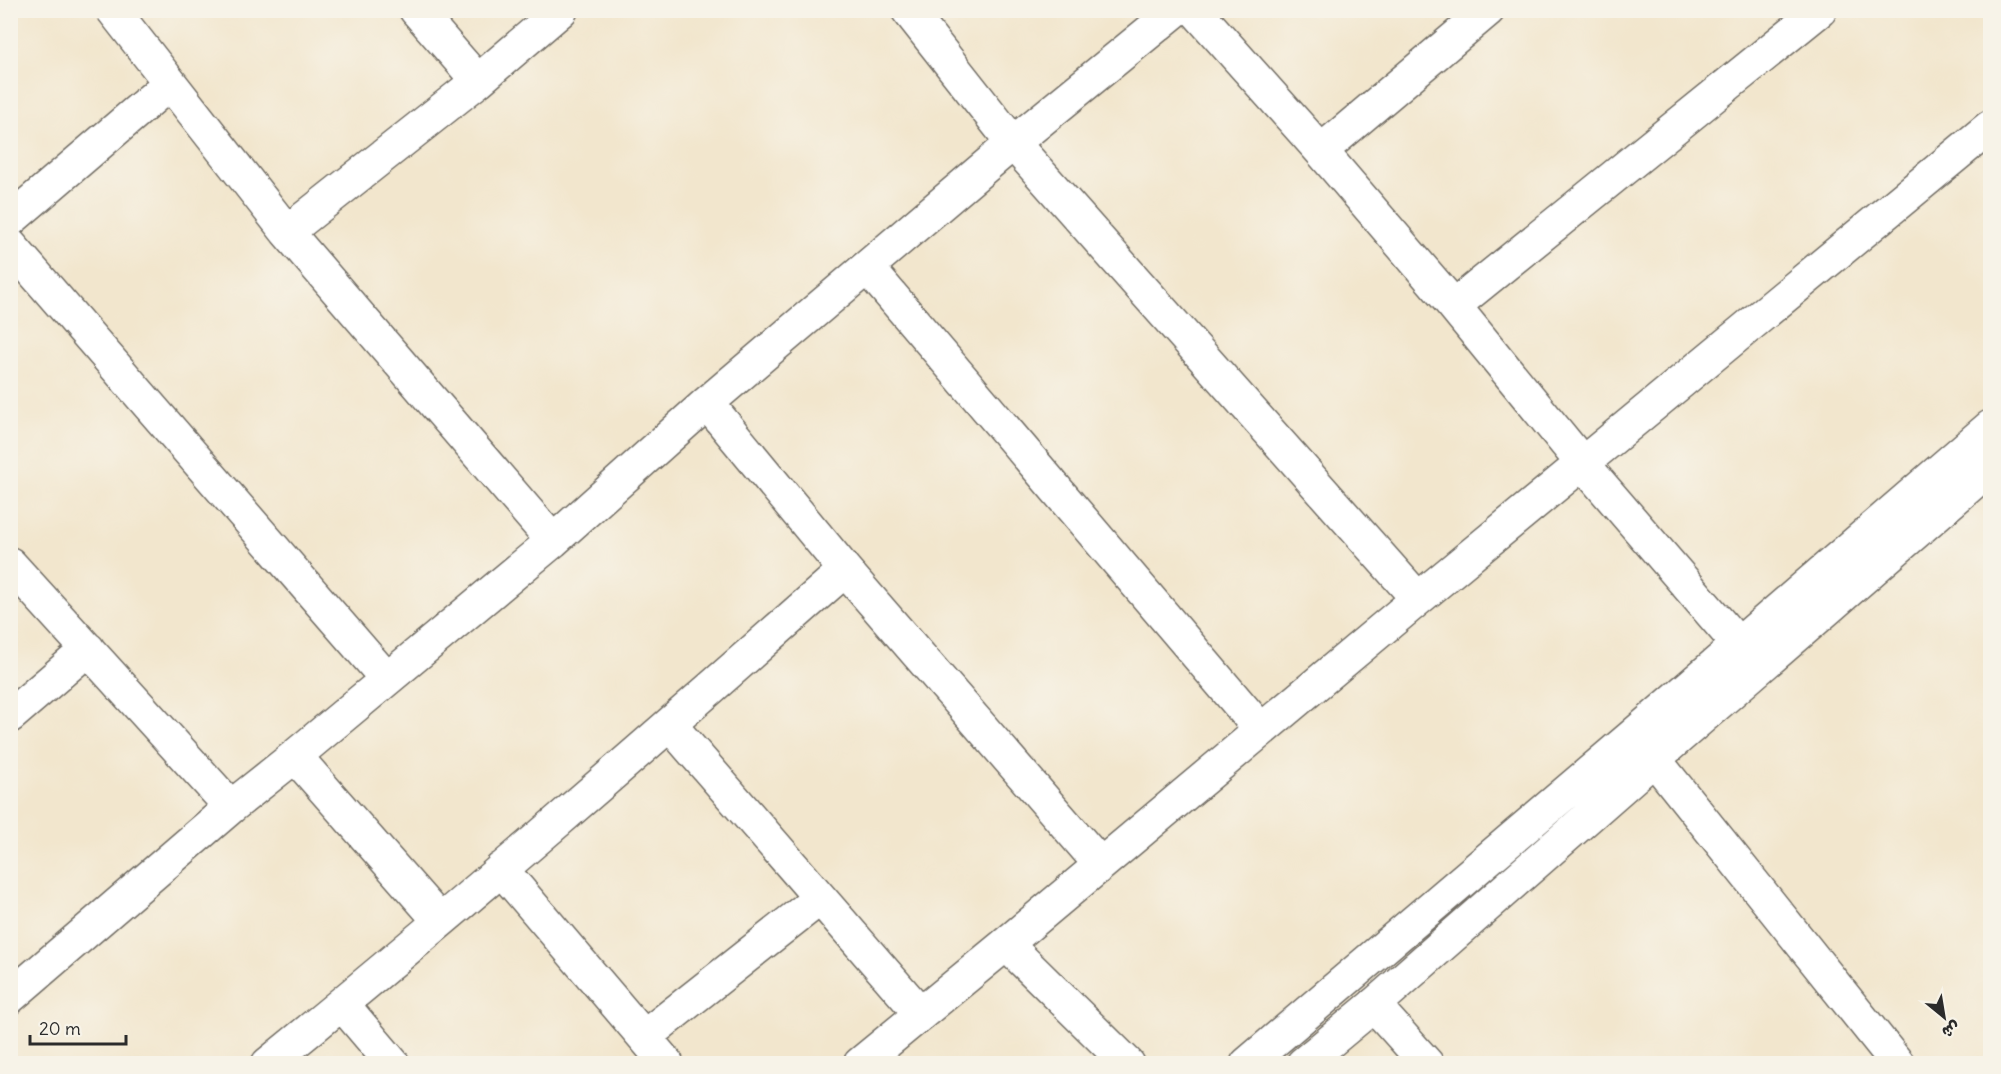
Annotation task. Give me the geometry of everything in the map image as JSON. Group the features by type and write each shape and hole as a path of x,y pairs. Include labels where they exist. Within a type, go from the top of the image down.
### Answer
{"street":[{"path":"113,10 287,232 553,541"},
{"path":"416,10 478,81"},
{"path":"287,232 478,81 561,10"},
{"path":"908,10 1013,142 1418,599"},
{"path":"10,997 231,807 553,541 706,403 1013,142 1176,10"},
{"path":"1195,10 1321,151 1454,306 1583,464 1759,669"},
{"path":"1321,151 1488,10"},
{"path":"1454,306 1800,16"},
{"path":"10,220 170,82"},
{"path":"860,1064 1990,127"},
{"path":"10,245 386,678"},
{"path":"867,267 1261,730"},
{"path":"706,403 845,570 1100,864"},
{"path":"1247,1064 1990,427"},
{"path":"1303,1064 1374,1005 1990,468"},
{"path":"10,564 231,807"},
{"path":"268,1064 342,1004 670,725 845,570"},
{"path":"10,716 88,649"},
{"path":"670,725 920,1013"},
{"path":"295,756 440,921"},
{"path":"1654,759 1898,1064"},
{"path":"501,869 667,1064"},
{"path":"644,1037 820,898"},
{"path":"1006,944 1128,1064"},
{"path":"342,1004 393,1064"},
{"path":"1374,1005 1427,1064"}]}
